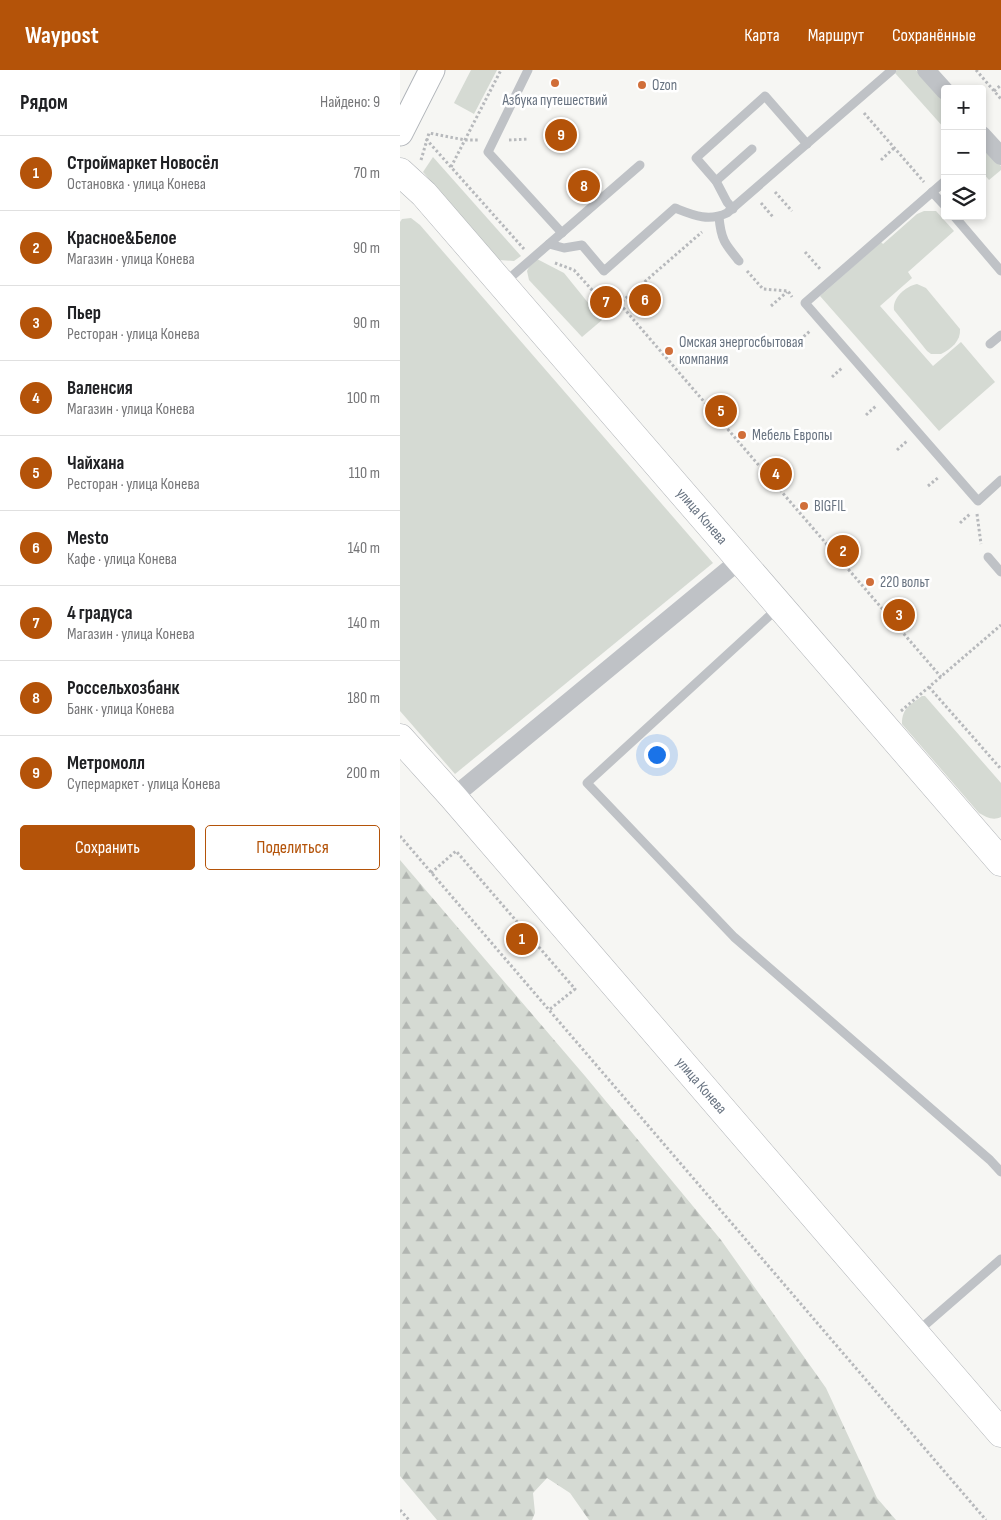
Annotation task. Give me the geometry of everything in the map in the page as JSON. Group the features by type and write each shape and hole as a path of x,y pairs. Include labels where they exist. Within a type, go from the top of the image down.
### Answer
{"main road":[{"path":"400,134 432,70"},
{"name":"улица Конева","path":"410,169 424,194 502,285 884,726 997,848"},
{"name":"улица Конева","path":"400,738 453,797 1001,1434"}],"street":[{"path":"926,70 941,87"},
{"path":"986,144 1001,156"},
{"path":"453,797 740,560"}],"lane":[{"path":"528,70 488,152 562,233"},
{"path":"549,244 564,248 582,245 604,271 675,208 704,219 719,217 734,209 892,70"},
{"path":"734,209 727,202 716,181 696,158 765,96 807,144"},
{"path":"716,181 752,149"},
{"path":"502,285 640,165"},
{"path":"941,184 805,303 978,500 1001,480"},
{"path":"932,192 941,202"},
{"path":"719,217 721,234 725,244 739,262"},
{"path":"957,220 1001,270"},
{"path":"990,344 1001,334"},
{"path":"988,557 1001,572"},
{"path":"780,606 587,782 734,937 983,1154 1001,1172"},
{"path":"915,1334 1001,1259"}],"path":[{"path":"451,167 501,70"},
{"path":"977,70 1001,100"},
{"path":"994,91 1001,85"},
{"path":"855,103 932,192"},
{"path":"410,169 429,133 465,140"},
{"path":"426,139 525,249"},
{"path":"881,160 894,148"},
{"path":"772,189 792,211"},
{"path":"759,201 774,217"},
{"path":"548,260 574,270 611,311 719,217"},
{"path":"805,252 815,265"},
{"path":"739,262 763,289 788,291 770,306"},
{"path":"620,304 941,677"},
{"path":"800,340 809,332"},
{"path":"832,377 841,369"},
{"path":"866,415 874,408"},
{"path":"897,450 905,443"},
{"path":"928,486 936,479"},
{"path":"978,500 980,541 988,557"},
{"path":"960,523 968,516"},
{"path":"884,726 1001,625"},
{"path":"930,687 1001,769"},
{"path":"400,836 986,1520"},
{"path":"431,872 456,851 574,989 550,1010"},
{"path":"400,1510 410,1520"}],"green space":[{"path":"471,70 497,70 474,114 454,103"},
{"path":"897,70 916,70 941,98 941,125 895,73"},
{"path":"986,150 1001,166 1001,170 989,180 986,177"},
{"path":"433,157 521,256 514,261 499,260 423,172"},
{"path":"924,211 936,211 941,217 941,220 944,220 954,231 908,272 912,278 880,306 933,366 961,342 995,382 939,431 820,296 881,242 883,244 917,214"},
{"path":"411,218 420,225 713,563 455,774 400,711 400,222 402,219"},
{"path":"537,259 564,273 602,320 582,337 529,280 527,271"},
{"path":"917,284 926,288 960,329 959,337 955,344 941,354 931,354 927,351 894,310 897,297 908,287"},
{"path":"922,696 925,696 1001,783 1001,817 992,819 979,813 902,724 905,710"},
{"path":"400,860 585,1076 721,1240 826,1388 877,1498 896,1520 589,1520 570,1493 547,1478 533,1493 535,1513 532,1520 437,1520 400,1476"}],"place":[{"name":"Азбука путешествий","path":"555,83"},
{"name":"Ozon","path":"642,85"},
{"name":"Метромолл","path":"561,135"},
{"name":"Россельхозбанк","path":"584,186"},
{"name":"Mesto","path":"645,300"},
{"name":"4 градуса","path":"606,302"},
{"name":"Омская энергосбытовая компания","path":"669,351"},
{"name":"Чайхана","path":"721,411"},
{"name":"Мебель Европы","path":"742,435"},
{"name":"Валенсия","path":"776,474"},
{"name":"BIGFIL","path":"804,506"},
{"name":"Красное&Белое","path":"843,551"},
{"name":"220 вольт","path":"870,582"},
{"name":"Пьер","path":"899,615"},
{"name":"Строймаркет Новосёл","path":"522,939"}]}
